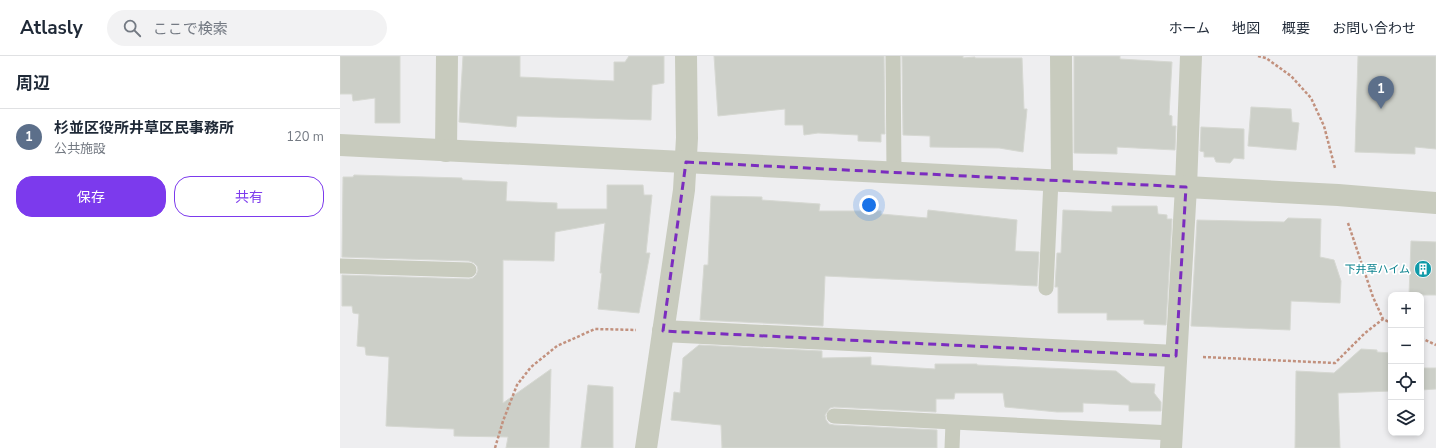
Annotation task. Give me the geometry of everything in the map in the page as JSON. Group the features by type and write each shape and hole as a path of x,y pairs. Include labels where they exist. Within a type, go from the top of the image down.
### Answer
{"street":[{"path":"446,151 447,56"},
{"path":"646,448 684,190 687,138 686,56"},
{"path":"1056,180 1060,56"},
{"path":"1172,440 1186,187 1191,56"},
{"path":"340,145 1056,180 1338,195 1436,203"},
{"path":"663,331 1176,356"}],"lane":[{"path":"893,56 894,172"},
{"path":"1046,288 1056,180"},
{"path":"340,266 469,270"},
{"path":"834,416 954,423 1172,440"},
{"path":"952,448 954,423"}],"path":[{"path":"1176,356 1335,363 1365,333 1383,318"},
{"path":"495,448 517,385 531,367 557,346 595,328 663,331"},
{"path":"1424,339 1436,345"}],"highlighted area":[{"path":"686,162 1186,187 1176,356 663,331"}],"building":[{"path":"340,56 400,56 400,123 375,123 375,98 353,101 352,94 340,94"},
{"path":"463,56 520,56 520,77 614,81 614,62 625,62 629,56 664,56 664,83 652,85 651,120 517,116 516,127 459,122"},
{"path":"714,56 884,56 885,134 881,134 881,142 858,141 858,135 818,133 804,135 803,125 785,125 785,109 718,116"},
{"path":"902,56 1022,58 1024,109 1027,109 1023,152 999,148 930,147 930,136 903,135"},
{"path":"1074,56 1120,56 1120,59 1172,62 1169,115 1172,116 1172,126 1176,126 1175,150 1117,147 1117,154 1074,153"},
{"path":"1358,56 1436,56 1436,149 1415,147 1415,154 1355,152"},
{"path":"1251,107 1291,109 1292,122 1299,123 1296,150 1248,146"},
{"path":"1201,127 1244,129 1244,159 1234,158 1230,163 1216,162 1214,157 1204,157 1204,152 1200,151"},
{"path":"354,175 462,178 462,180 507,182 506,201 557,203 557,209 607,209 607,185 643,185 644,195 652,195 646,253 650,253 639,313 598,309 605,223 555,232 554,261 503,260 503,403 551,369 549,448 506,448 508,437 454,436 454,429 386,426 389,357 366,355 365,347 357,346 359,314 353,313 352,306 342,306 342,275 469,279 476,275 478,270 474,263 469,261 342,257 343,177 353,177"},
{"path":"711,196 762,197 762,200 820,204 819,211 881,211 881,214 927,218 928,210 1017,220 1015,251 1039,252 1037,286 825,276 823,326 700,320 704,265 708,265"},
{"path":"1112,206 1157,206 1158,214 1167,215 1167,219 1172,219 1166,325 1144,324 1144,320 1107,320 1107,313 1058,313 1058,287 1055,287 1057,253 1061,253 1063,210 1112,212"},
{"path":"1288,218 1321,219 1320,257 1334,260 1341,281 1340,303 1291,301 1290,330 1191,326 1197,220 1284,222"},
{"name":"下井草ハイム","path":"1411,241 1436,242 1436,295 1424,295 1424,292 1409,292"},
{"path":"699,345 822,351 822,358 871,357 871,365 935,369 935,364 977,364 1116,371 1131,383 1155,384 1154,393 1161,402 1161,411 1129,411 1129,405 1083,403 1083,412 1057,412 1005,407 1003,393 955,393 954,399 936,399 936,412 834,407 830,408 825,415 829,424 834,425 937,430 937,448 722,448 721,425 671,420 674,392 680,393 683,358"},
{"path":"1361,349 1377,350 1377,352 1388,353 1388,391 1338,393 1340,448 1295,448 1296,371 1334,373"},
{"path":"1424,368 1436,368 1436,389 1424,390"},
{"path":"588,385 613,387 613,448 581,448"}],"place":[{"name":"杉並区役所井草区民事務所","path":"1381,109"},
{"name":"下井草ハイム","path":"1423,269"}]}
